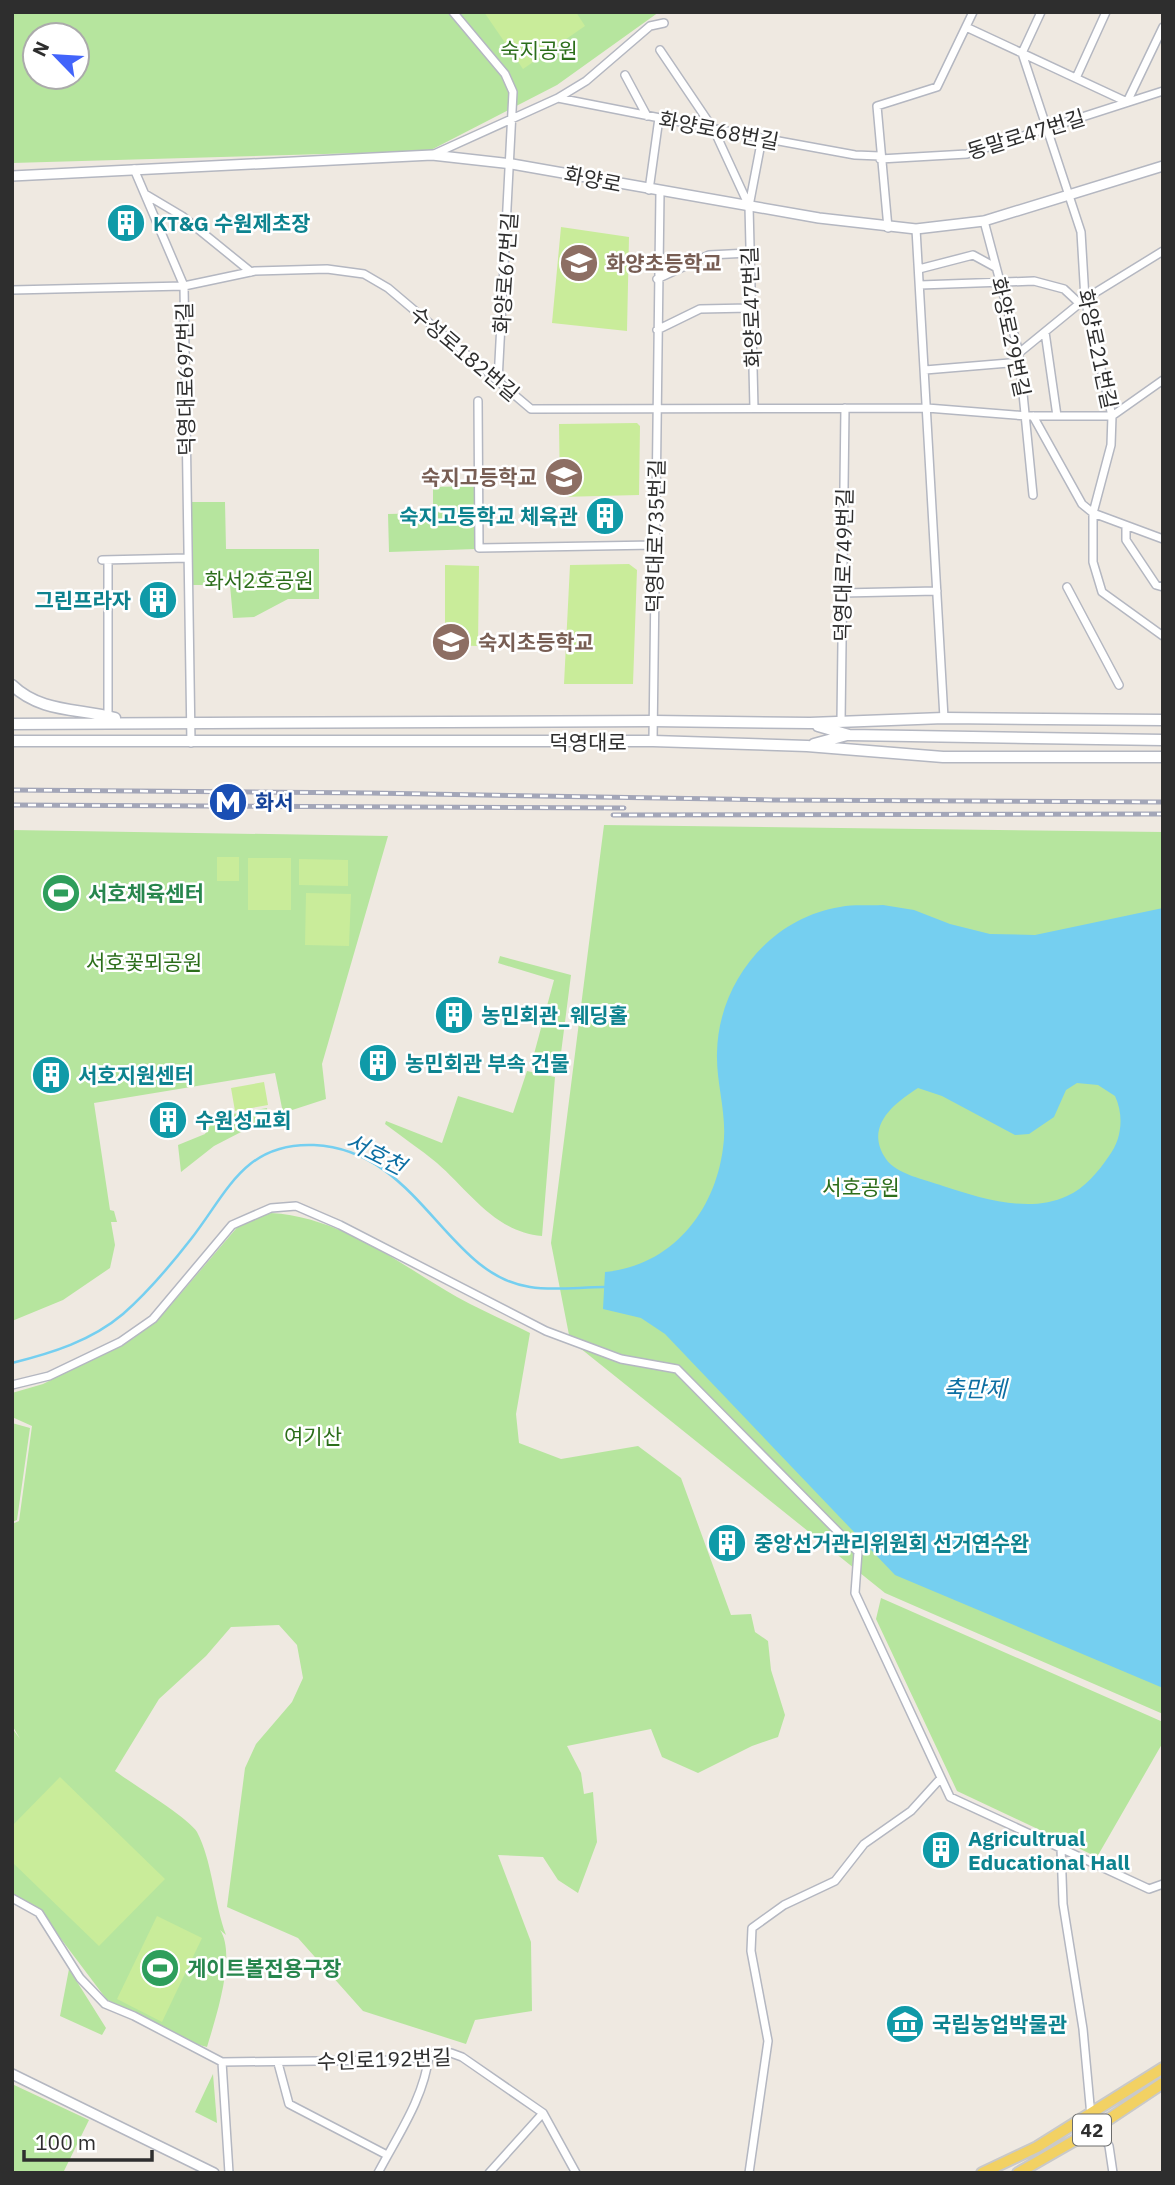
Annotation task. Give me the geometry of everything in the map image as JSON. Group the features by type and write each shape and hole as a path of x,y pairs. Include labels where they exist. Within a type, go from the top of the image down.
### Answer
{"main road":[{"path":"12,685 21,693 45,705 108,719"},
{"name":"덕영대로","path":"108,719 129,722 810,723 944,718 1163,720"},
{"path":"12,724 108,719"},
{"path":"810,723 849,735"},
{"path":"807,746 849,735 1163,740"},
{"name":"덕영대로","path":"12,741 653,741 807,746 943,757 1163,757"},
{"path":"982,2173 1037,2147 1091,2116 1163,2068"},
{"name":"42","path":"1018,2173 1099,2126 1163,2083"}],"street":[{"path":"453,12 505,74 513,92 512,164"},
{"path":"888,228 877,106 937,87 973,12"},
{"path":"1022,53 1041,12"},
{"name":"동말로47번길","path":"1076,78 1106,12"},
{"path":"432,155 558,99 586,81 650,26 664,23"},
{"name":"동말로47번길","path":"966,27 1127,102"},
{"path":"1127,102 1163,27"},
{"path":"660,50 713,130 749,206"},
{"name":"화양로21번길","path":"1022,53 1081,232 1082,301 1112,416 1111,445 1093,513 1092,550 1102,592 1163,636"},
{"path":"625,75 647,116"},
{"name":"동말로47번길","path":"880,157 967,154 1163,91"},
{"name":"화양로68번길","path":"558,99 713,130 880,157"},
{"path":"649,190 659,118"},
{"path":"749,206 762,138"},
{"name":"화양로","path":"12,176 432,155 512,164 660,192 888,228 916,229 984,221 1163,166"},
{"name":"화양로67번길","path":"498,381 512,164"},
{"name":"덕영대로697번길","path":"134,169 184,286 191,743"},
{"name":"덕영대로735번길","path":"653,741 660,192"},
{"path":"144,194 182,216 251,272"},
{"name":"화양로47번길","path":"749,206 754,408"},
{"name":"화양로29번길","path":"984,221 1019,353 1030,416 1032,495"},
{"path":"916,229 944,718"},
{"path":"1019,353 1082,301 1163,251"},
{"path":"657,279 709,255 749,253"},
{"path":"919,269 973,255 995,267"},
{"name":"수성로182번길","path":"12,290 184,286 251,272 327,270 364,274 388,288 531,409 927,408 1030,416 1112,416"},
{"path":"920,285 999,282 1052,284 1082,301"},
{"path":"657,330 700,309 750,308"},
{"path":"1045,331 1057,416"},
{"path":"925,370 1020,362"},
{"path":"1112,416 1163,380"},
{"path":"478,401 479,548 655,544"},
{"name":"덕영대로749번길","path":"841,722 845,408"},
{"path":"1030,416 1082,505 1093,513 1163,538"},
{"path":"1126,526 1126,540 1156,586 1163,587"},
{"path":"108,719 105,560 188,558"},
{"path":"1067,587 1119,685"},
{"path":"842,593 937,591"},
{"path":"12,1385 62,1371 140,1329 176,1293 232,1225 245,1218 284,1206 296,1206 312,1212 546,1331 621,1359 677,1369 858,1552 855,1593 950,1797 1149,1889 1163,1884"},
{"path":"749,2173 768,2041 751,1951 752,1928 784,1905 835,1881 864,1844 911,1811 941,1778"},
{"path":"1061,1848 1063,1904 1083,2029 1091,2116 1109,2146 1113,2173"},
{"path":"12,1898 39,1913 80,1978 105,2004 134,2016 222,2062 229,2173"},
{"name":"수인로192번길","path":"222,2062 397,2060 451,2053 462,2057 543,2113 576,2173"},
{"path":"377,2173 415,2104 427,2075 429,2055"},
{"path":"278,2063 289,2104 387,2155"},
{"path":"12,2074 214,2173"},
{"path":"489,2173 543,2113"}],"green space":[{"name":"숙지공원","path":"12,12 659,12 557,85 429,151 12,163"},
{"name":"숙지공원","path":"484,12 576,12 585,26 523,69"},
{"path":"561,227 629,237 627,331 552,323"},
{"path":"637,423 640,426 639,495 560,497 559,424"},
{"path":"474,486 476,549 389,552 388,514 433,513 433,487"},
{"name":"화서2호공원","path":"192,502 225,502 226,549 319,549 319,599 288,599 254,617 233,618 230,585 192,585"},
{"path":"629,564 637,570 633,684 564,684 570,565"},
{"path":"445,565 479,566 478,646 445,645"},
{"name":"축만제","path":"604,825 1163,832 1163,1714 885,1593 570,1340 551,1243"},
{"name":"서호꽃뫼공원","path":"12,830 388,836 322,1064 326,1099 283,1113 275,1073 94,1103 110,1210 114,1211 117,1222 111,1222 115,1245 110,1268 63,1300 12,1321"},
{"path":"217,857 239,857 239,881 217,881"},
{"path":"248,858 291,858 291,910 248,910"},
{"path":"299,859 348,860 348,886 299,885"},
{"path":"306,893 351,894 349,946 305,945"},
{"path":"500,956 571,975 560,1061 534,1054 554,980 498,963"},
{"path":"527,1071 555,1077 542,1236 525,1233 497,1219 437,1163 385,1124 386,1121 442,1143 458,1096 513,1113"},
{"path":"264,1082 268,1105 235,1111 231,1088"},
{"path":"267,1108 268,1118 214,1146 181,1172 178,1145 205,1134 215,1117"},
{"name":"여기산","path":"271,1213 297,1216 345,1232 457,1297 530,1333 516,1414 519,1443 561,1459 638,1446 681,1478 731,1615 751,1614 755,1632 768,1641 771,1670 785,1715 778,1737 752,1746 698,1773 662,1757 651,1729 567,1746 581,1773 584,1794 593,1792 597,1842 578,1893 558,1880 543,1857 498,1855 531,1942 532,2011 475,2020 466,2044 363,2011 298,1938 227,1907 245,1768 256,1744 292,1702 303,1678 297,1645 279,1625 231,1627 206,1656 159,1699 115,1771 192,1826 206,1855 226,1935 220,1930 225,1941 225,1971 207,2047 192,2043 107,2000 40,1911 12,1893 12,1728 20,1739 12,1725 12,1524 19,1521 32,1426 12,1417 12,1393 43,1384 134,1338 170,1306 240,1224"},
{"path":"12,1423 30,1428 17,1520 12,1522"},
{"path":"881,1598 1163,1722 1162,1744 1097,1857 957,1791 876,1619"},
{"path":"60,1777 165,1879 99,1946 12,1862 12,1826"},
{"name":"게이트볼전용구장","path":"157,1916 202,1938 162,2022 117,1999"},
{"path":"69,1969 106,2028 102,2035 60,2016"},
{"path":"213,2074 217,2123 195,2112"},
{"path":"12,2084 89,2120 63,2173 12,2173"}],"water":[{"name":"축만제","path":"883,905 914,910 950,924 990,934 1035,935 1163,908 1163,1688 895,1575 665,1334 641,1318 603,1309 605,1272 629,1268 669,1247 686,1232 700,1214 710,1194 718,1171 724,1136 717,1065 720,1027 727,1002 738,979 753,958 791,925 840,907","holes":["1077,1083 1098,1085 1115,1096 1118,1103 1120,1127 1117,1142 1096,1174 1085,1184 1074,1193 1052,1201 1021,1204 957,1191 897,1169 886,1159 880,1147 878,1137 884,1118 899,1101 918,1088 942,1096 1015,1135 1029,1134 1054,1117 1066,1090"]}],"waterway":[{"name":"서호천","path":"12,1363 70,1345 98,1332 123,1314 175,1259 240,1174 254,1161 270,1152 290,1146 314,1145 350,1152 381,1168 407,1189 475,1260 501,1278 539,1288 604,1287"}],"railway":[{"path":"12,790 1163,802"},
{"path":"12,805 624,808"},
{"path":"613,815 1163,814"}],"place":[{"name":"KT&G 수원제초장","path":"126,223"},
{"name":"화양초등학교","path":"579,263"},
{"name":"숙지고등학교","path":"564,477"},
{"name":"숙지고등학교 체육관","path":"605,516"},
{"name":"그린프라자","path":"158,600"},
{"name":"숙지초등학교","path":"451,642"},
{"name":"화서","path":"228,802"},
{"name":"서호체육센터","path":"61,893"},
{"name":"농민회관_웨딩홀","path":"454,1015"},
{"name":"농민회관 부속 건물","path":"378,1063"},
{"name":"서호지원센터","path":"51,1075"},
{"name":"수원성교회","path":"168,1120"},
{"name":"중앙선거관리위원회 선거연수완","path":"727,1543"},
{"name":"Agricultrual Educational Hall","path":"941,1850"},
{"name":"게이트볼전용구장","path":"160,1968"},
{"name":"국립농업박물관","path":"905,2024"}],"park label":[{"name":"서호공원","path":"861,1187"}]}
